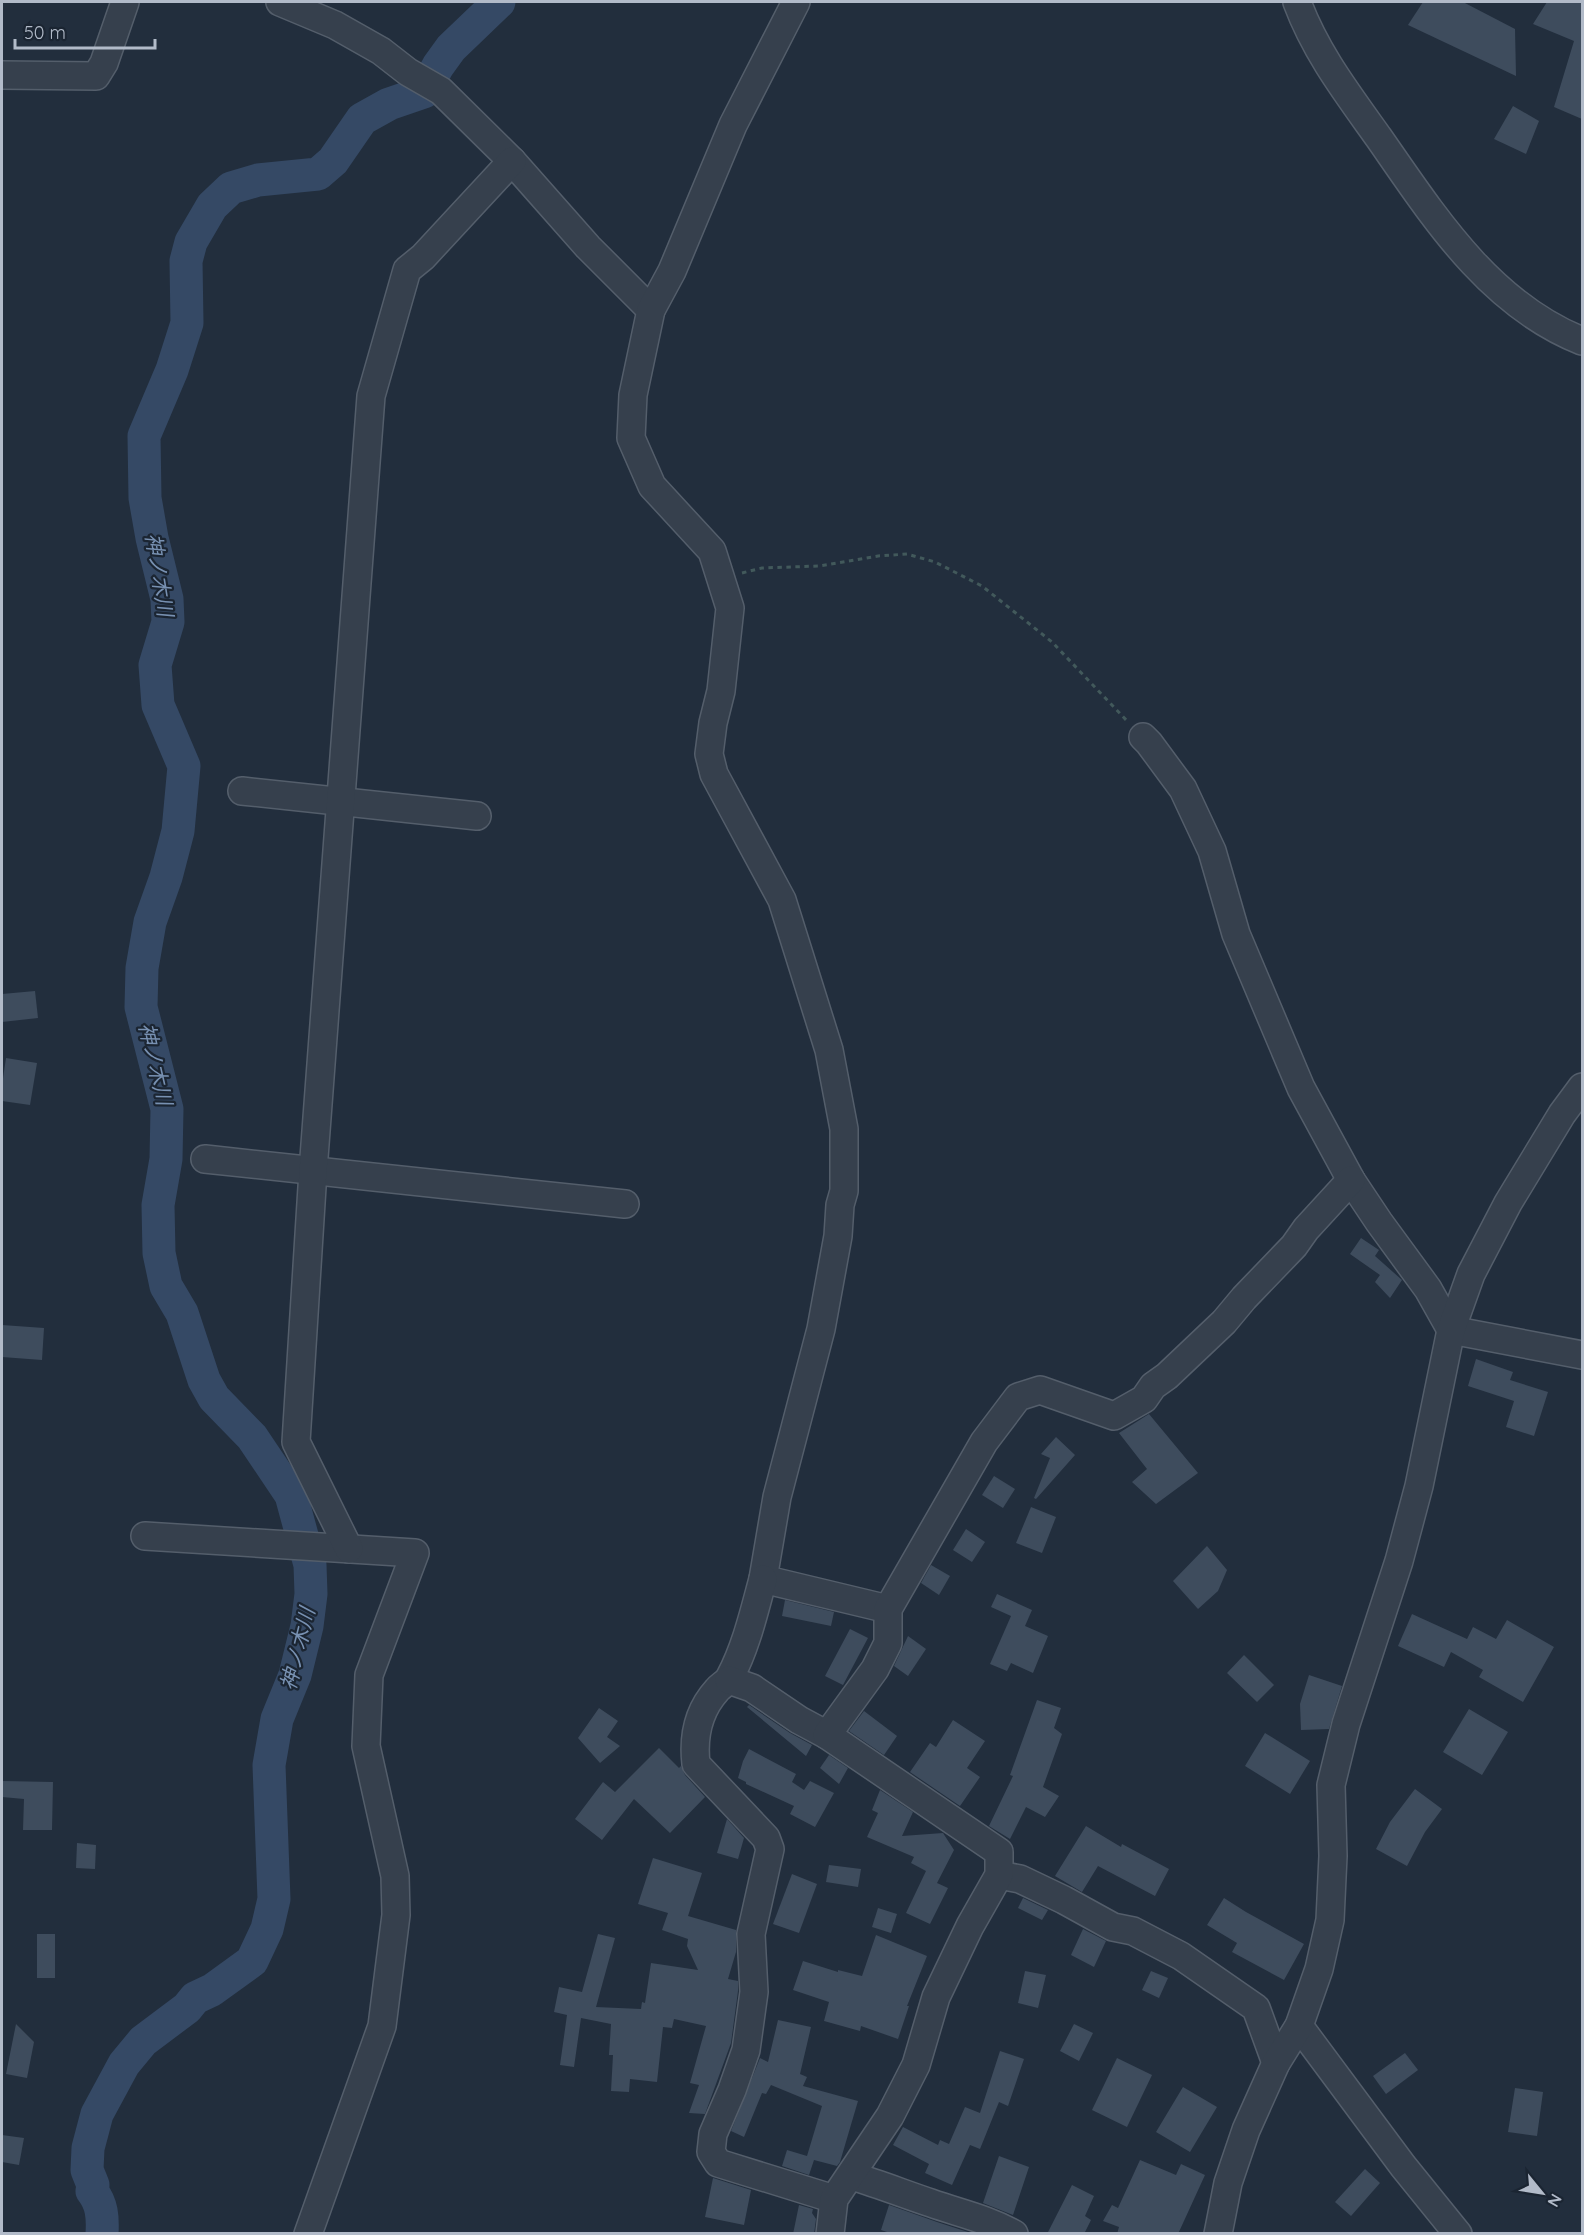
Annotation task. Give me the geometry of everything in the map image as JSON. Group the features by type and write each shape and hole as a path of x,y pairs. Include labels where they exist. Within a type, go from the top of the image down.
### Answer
{"street":[{"path":"2,75 96,76 104,63 124,2"},
{"path":"280,2 334,25 372,45 408,72 441,91 512,161 588,247 651,310"},
{"path":"796,2 733,125 672,271 651,310 633,394 631,438 652,486 712,551 722,578 730,608 721,691 713,723 709,754 714,774 782,900 829,1050 844,1129 844,1191 840,1205 838,1236 820,1329 777,1497 763,1579 750,1627 729,1680 708,1702 696,1728 694,1748 696,1764 765,1838 770,1849 751,1934 754,1992 746,2050 713,2134 711,2152 718,2163 834,2199"},
{"path":"1297,2 1307,30 1324,60 1420,198 1466,257 1509,298 1539,319 1582,341"},
{"path":"349,1549 296,1442 313,1171 371,396 407,270 423,257 512,161"},
{"path":"1143,737 1183,789 1212,851 1236,934 1301,1088 1351,1180 1428,1289 1451,1330 1582,1355"},
{"path":"242,791 477,816"},
{"path":"1218,2234 1228,2183 1246,2130 1276,2063 1299,2026 1320,1969 1330,1920 1333,1856 1331,1785 1346,1724 1399,1561 1419,1486 1451,1330 1471,1274 1508,1203 1562,1114 1582,1087"},
{"path":"205,1159 625,1204"},
{"path":"827,1735 875,1669 888,1643 888,1609 984,1442 1018,1397 1040,1390 1114,1416 1144,1399 1153,1386 1167,1376 1224,1322 1351,1180"},
{"path":"145,1536 415,1553 369,1675 366,1746 394,1876 396,1915 382,2026 308,2234"},
{"path":"763,1579 888,1609"},
{"path":"729,1680 752,1688 799,1720 827,1735 999,1852 999,1875 970,1926 936,1997 916,2065 890,2116 852,2176 834,2199 830,2234"},
{"path":"999,1875 1029,1883 1113,1928 1133,1931 1181,1956 1256,2008 1276,2063"},
{"path":"1299,2026 1403,2166 1458,2234"},
{"path":"852,2176 1000,2226 1014,2234"}],"path":[{"path":"722,578 762,568 819,566 878,556 907,554 935,562 982,586 1052,642 1143,737"}],"building":[{"path":"1423,2 1463,2 1515,29 1516,76 1408,25"},
{"path":"1547,2 1582,2 1582,119 1554,107 1574,41 1533,24"},
{"path":"1513,106 1539,121 1526,154 1494,139"},
{"path":"35,991 38,1018 2,1022 2,994"},
{"path":"6,1058 37,1063 30,1105 2,1101"},
{"path":"1361,1238 1379,1250 1375,1256 1402,1280 1390,1298 1375,1282 1380,1275 1350,1254"},
{"path":"2,1325 44,1328 42,1360 2,1357"},
{"path":"1476,1359 1513,1372 1510,1380 1548,1392 1534,1436 1506,1427 1514,1401 1468,1386"},
{"path":"1149,1414 1198,1473 1156,1504 1132,1482 1147,1469 1119,1433"},
{"path":"1056,1437 1075,1455 1036,1499 1034,1498 1050,1458 1041,1454"},
{"path":"994,1476 1015,1489 1003,1508 982,1495"},
{"path":"1031,1507 1056,1517 1042,1553 1016,1543"},
{"path":"966,1529 985,1542 972,1562 953,1550"},
{"path":"1207,1546 1227,1570 1218,1591 1198,1609 1173,1581"},
{"path":"931,1565 950,1576 939,1595 921,1583"},
{"path":"997,1594 1032,1610 1025,1626 1048,1636 1033,1673 1011,1663 1007,1671 990,1664 1011,1616 991,1607"},
{"path":"785,1600 834,1612 831,1626 782,1616"},
{"path":"1412,1614 1467,1639 1473,1627 1496,1639 1507,1620 1554,1647 1523,1702 1479,1677 1483,1670 1451,1652 1444,1667 1398,1646"},
{"path":"850,1629 868,1638 843,1685 825,1676"},
{"path":"908,1636 926,1649 908,1676 894,1666"},
{"path":"1244,1655 1274,1685 1257,1702 1227,1673"},
{"path":"1309,1675 1342,1686 1329,1729 1301,1730 1300,1704"},
{"path":"1037,1700 1061,1708 1054,1728 1062,1734 1043,1787 1059,1796 1045,1817 1026,1807 1010,1839 989,1826 1013,1776 1010,1775"},
{"path":"749,1705 812,1745 806,1756 747,1707"},
{"path":"599,1708 618,1721 607,1737 620,1746 600,1763 578,1738"},
{"path":"1469,1709 1508,1732 1482,1775 1443,1752"},
{"path":"864,1711 897,1736 884,1755 849,1731"},
{"path":"953,1720 985,1741 967,1768 980,1777 960,1806 910,1772 930,1743 936,1747"},
{"path":"1265,1733 1310,1761 1290,1794 1245,1766"},
{"path":"659,1748 679,1768 681,1766 685,1775 705,1797 670,1833 634,1799 602,1840 575,1819 603,1782 615,1792"},
{"path":"749,1749 796,1774 792,1782 804,1790 810,1781 834,1793 815,1827 790,1814 794,1806 738,1778"},
{"path":"829,1755 848,1768 839,1784 820,1768"},
{"path":"2,1781 53,1782 52,1830 23,1830 24,1799 2,1797"},
{"path":"1415,1789 1442,1809 1425,1832 1407,1866 1376,1849 1390,1822"},
{"path":"880,1790 913,1812 902,1836 943,1833 954,1850 937,1883 948,1888 930,1924 906,1913 926,1871 911,1863 914,1857 867,1837 878,1813 872,1810"},
{"path":"727,1819 744,1838 738,1859 717,1853"},
{"path":"1086,1826 1121,1847 1122,1844 1169,1869 1155,1896 1098,1866 1082,1892 1055,1876"},
{"path":"77,1843 96,1845 95,1869 76,1868"},
{"path":"653,1858 702,1873 688,1916 736,1930 736,1952 728,1979 738,1981 731,2043 705,2114 689,2113 699,2085 690,2083 706,2026 674,2019 672,2028 663,2027 657,2082 630,2079 629,2092 611,2091 613,2055 609,2055 611,2024 581,2018 574,2067 560,2065 567,2015 554,2012 559,1987 582,1992 598,1934 615,1938 596,2007 641,2009 642,2002 645,2003 651,1963 698,1970 687,1946 688,1939 662,1930 668,1913 638,1904"},
{"path":"829,1865 861,1869 858,1887 826,1882"},
{"path":"792,1874 817,1884 799,1933 773,1924"},
{"path":"1023,1898 1048,1910 1042,1920 1018,1908"},
{"path":"1224,1898 1304,1944 1284,1980 1232,1952 1237,1943 1207,1925"},
{"path":"878,1908 897,1914 891,1933 872,1927"},
{"path":"1083,1929 1106,1941 1094,1967 1071,1955"},
{"path":"37,1934 55,1934 55,1978 37,1978"},
{"path":"876,1935 927,1956 907,2006 909,2006 898,2039 861,2026 860,2031 824,2021 829,2002 793,1990 803,1961 838,1972 838,1970 862,1976"},
{"path":"1025,1971 1046,1975 1038,2008 1018,2003"},
{"path":"1151,1971 1168,1978 1159,1998 1142,1990"},
{"path":"778,2020 811,2027 800,2074 807,2077 803,2086 858,2101 840,2162 837,2166 814,2160 809,2175 782,2166 787,2150 807,2156 822,2106 771,2085 766,2094 762,2093 744,2137 731,2131 760,2058 768,2062"},
{"path":"16,2024 34,2042 27,2078 6,2074"},
{"path":"1074,2024 1093,2033 1079,2061 1060,2051"},
{"path":"1000,2051 1024,2059 1008,2106 999,2102 980,2149 970,2145 952,2185 925,2173 929,2164 893,2145 903,2127 938,2145 940,2140 949,2144 965,2107 980,2113"},
{"path":"1405,2053 1418,2070 1386,2094 1373,2076"},
{"path":"1117,2058 1152,2075 1127,2127 1092,2110"},
{"path":"1183,2087 1217,2107 1190,2152 1156,2132"},
{"path":"1515,2088 1543,2092 1537,2136 1508,2132"},
{"path":"2,2135 24,2138 19,2165 2,2162"},
{"path":"999,2156 1029,2167 1013,2215 983,2203"},
{"path":"1140,2160 1176,2175 1181,2164 1205,2175 1178,2234 1117,2234 1119,2227 1103,2221 1112,2205 1118,2208"},
{"path":"1365,2169 1380,2183 1351,2216 1335,2202"},
{"path":"713,2178 751,2190 744,2225 705,2217"},
{"path":"1072,2185 1094,2196 1085,2216 1091,2220 1084,2234 1047,2234"},
{"path":"799,2205 813,2209 812,2213 816,2219 814,2234 793,2234"},
{"path":"889,2205 974,2234 893,2234 881,2230"}],"waterway":[{"name":"神ノ木川","path":"102,2234 101,2211 92,2191 93,2185 87,2170 88,2148 97,2114 124,2064 143,2041 187,2008 195,1998 212,1990 252,1961 267,1929 274,1899 269,1765 277,1719 295,1675 307,1626 311,1594 310,1565 291,1495 252,1437 214,1398 204,1380 182,1313 166,1286 159,1253 158,1205 166,1159 167,1109 141,1007 142,968 150,922 166,877 178,831 184,766 158,705 155,665 168,622 167,599 145,498 144,436 172,370 187,323 186,261 191,242 212,206 231,188 258,180 318,174 333,161 362,119 389,104 424,92 451,48 499,2"}]}
